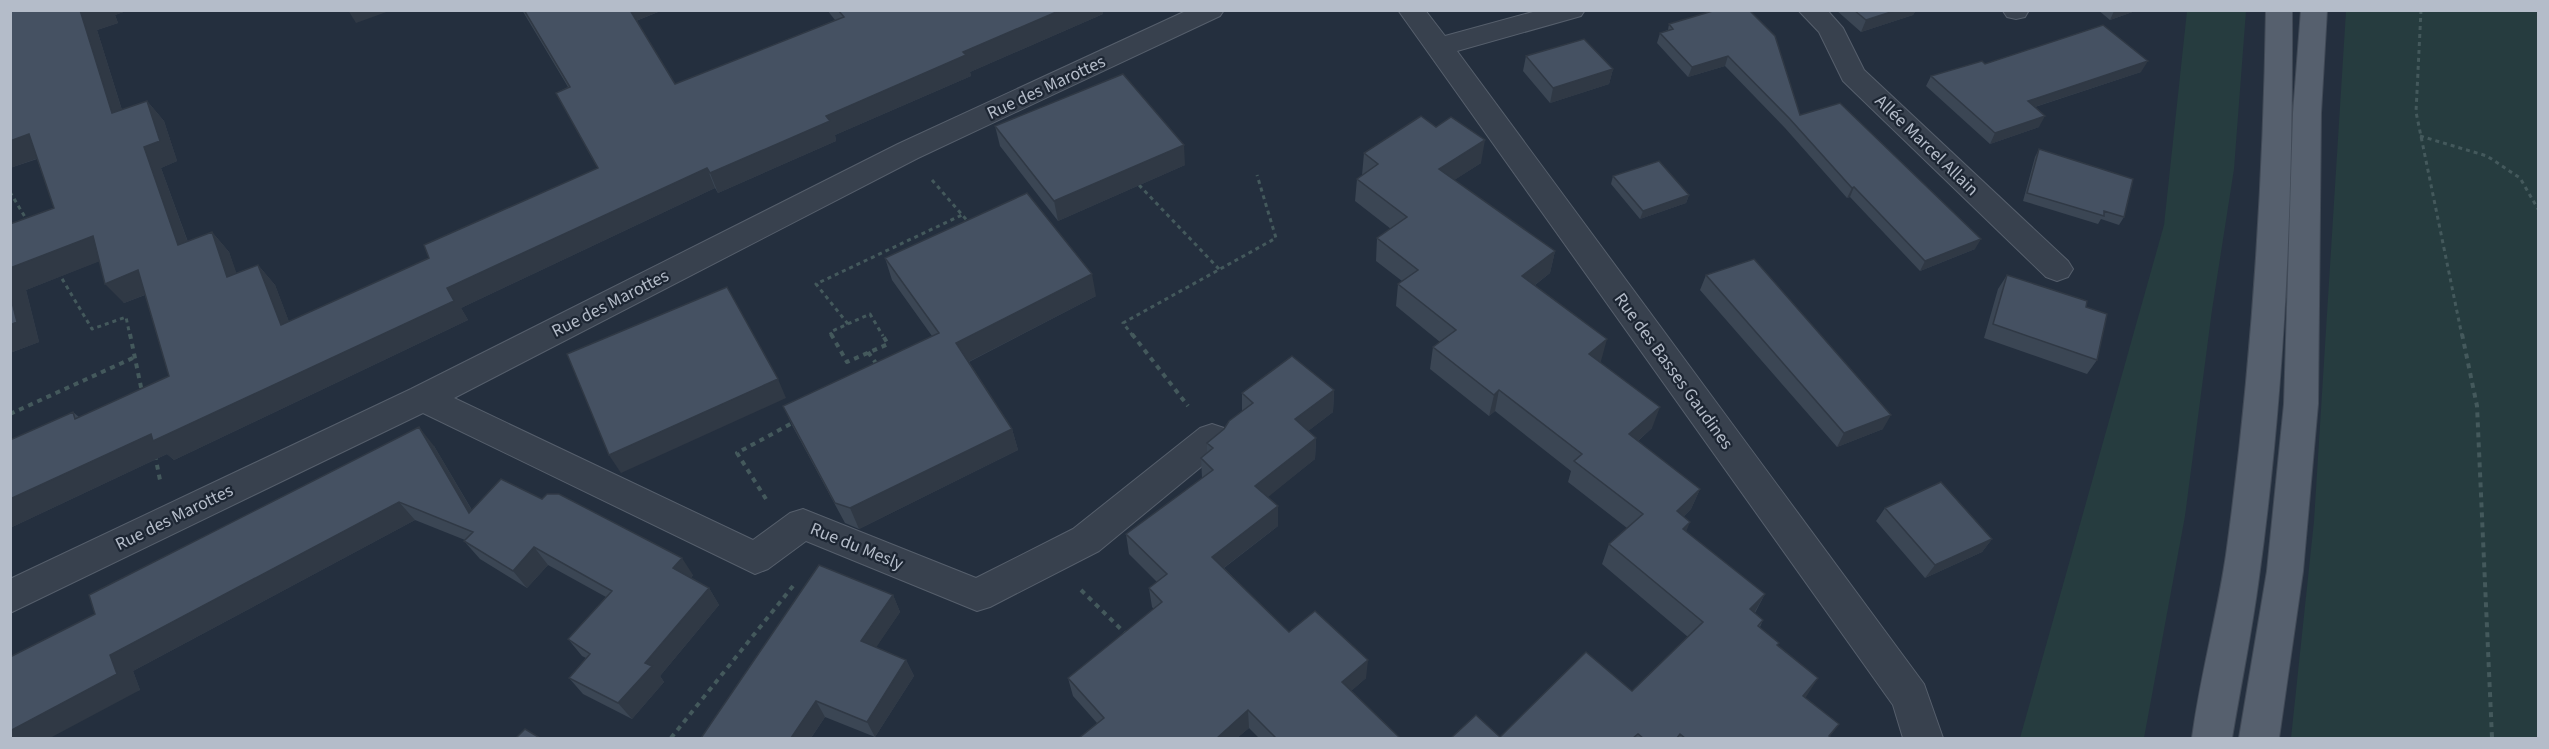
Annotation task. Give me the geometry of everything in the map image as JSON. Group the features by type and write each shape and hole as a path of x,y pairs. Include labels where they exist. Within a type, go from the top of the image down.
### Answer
{"main road":[{"path":"2212,738 2244,557 2262,389 2275,228 2279,112 2279,10"},
{"path":"2259,738 2285,571 2301,404 2307,113 2314,10"}],"street":[{"name":"Rue des Marottes","path":"10,597 423,398 908,152 1211,10"},
{"name":"Rue des Basses Gaudines","path":"1411,10 1910,697 1923,738"},
{"path":"1439,47 1572,10"},
{"name":"Allée Marcel Allain","path":"1811,10 1830,28 1853,75 2057,269"},
{"name":"Rue du Mesly","path":"423,398 755,558 803,524 977,595 1086,540 1212,438"}],"path":[{"path":"2421,10 2416,112 2478,406 2492,738"},
{"path":"2420,136 2487,156 2520,178 2538,209"},
{"path":"908,152 976,233"},
{"path":"1212,438 1124,323 1276,238 1257,175"},
{"path":"1139,185 1219,269"},
{"path":"10,192 34,231"},
{"path":"848,324 816,284 962,215"},
{"path":"57,270 92,329 126,317 145,403"},
{"path":"870,314 888,344 847,362 830,332 848,324 870,314"},
{"path":"868,352 884,374"},
{"path":"10,414 135,357"},
{"path":"789,535 737,453 800,419"},
{"path":"154,450 168,519"},
{"path":"671,738 833,536"},
{"path":"1048,559 1134,641"}],"green space":[{"path":"2187,11 2246,11 2234,169 2212,310 2185,516 2144,738 2020,738 2164,225"},
{"path":"2346,11 2538,11 2538,738 2291,738 2314,521"}],"building":[{"path":"10,10 80,10 112,113 147,101 160,141 144,147 178,245 212,232 227,277 258,265 281,325 429,258 424,245 598,168 556,93 570,87 524,10 630,10 675,84 844,17 838,10 1061,10 963,52 966,55 826,116 830,121 710,173 707,168 447,288 454,301 153,441 151,434 10,499 10,440 73,412 75,419 169,376 138,270 105,284 93,236 10,268 10,224 54,208 29,134 10,141"},
{"path":"1716,10 1749,10 1775,36 1800,115 1840,103 1981,239 1925,261 1854,187 1852,188 1789,118 1728,56 1692,67 1660,33 1673,29 1669,24"},
{"path":"1854,10 1897,10 1866,20"},
{"path":"2103,25 2148,61 2028,101 2045,116 1995,133 1931,76 1982,61 1985,64"},
{"path":"1584,39 1613,69 1553,88 1526,56"},
{"path":"1123,74 1184,145 1054,201 995,126"},
{"path":"1421,116 1436,127 1451,117 1485,140 1439,169 1555,251 1522,276 1607,339 1589,354 1660,407 1629,434 1700,489 1677,511 1690,522 1683,529 1765,594 1750,609 1763,620 1758,626 1779,643 1777,645 1818,678 1803,696 1839,724 1829,736 1831,738 1685,738 1680,734 1677,738 1643,738 1638,734 1633,738 1451,738 1476,715 1500,737 1586,652 1632,691 1703,622 1609,544 1643,514 1574,461 1582,454 1499,390 1494,395 1433,347 1456,330 1398,284 1418,270 1377,238 1407,217 1357,179 1378,164 1364,153"},
{"path":"2039,149 2133,179 2124,217 2104,211 2104,216 2027,193"},
{"path":"1659,161 1689,195 1643,211 1613,176"},
{"path":"1027,193 1092,274 956,343 1012,429 850,508 835,503 783,406 939,333 885,258"},
{"path":"1754,259 1891,415 1844,433 1706,275"},
{"path":"2007,275 2087,301 2086,307 2107,314 2097,360 1993,324"},
{"path":"727,287 778,379 609,455 567,354"},
{"path":"10,294 17,322 10,325"},
{"path":"1292,356 1334,390 1295,419 1316,438 1255,486 1278,506 1212,557 1289,632 1315,611 1368,660 1342,682 1400,738 1276,738 1248,710 1217,738 1079,738 1104,718 1068,678 1162,602 1149,588 1167,574 1126,534 1213,470 1201,458 1213,448 1207,443 1224,429 1229,421 1253,403 1242,393"},
{"path":"419,427 469,513 501,479 542,499 547,494 559,494 682,558 673,568 709,588 645,663 652,666 618,703 569,678 590,654 568,639 612,591 534,547 513,571 464,541 473,532 399,502 110,655 117,674 10,731 10,657 95,614 89,595"},
{"path":"1941,482 1992,539 1935,565 1885,508"},
{"path":"819,565 893,595 861,641 906,660 867,722 816,701 791,738 701,738"},
{"path":"525,729 540,738 516,738"}]}
